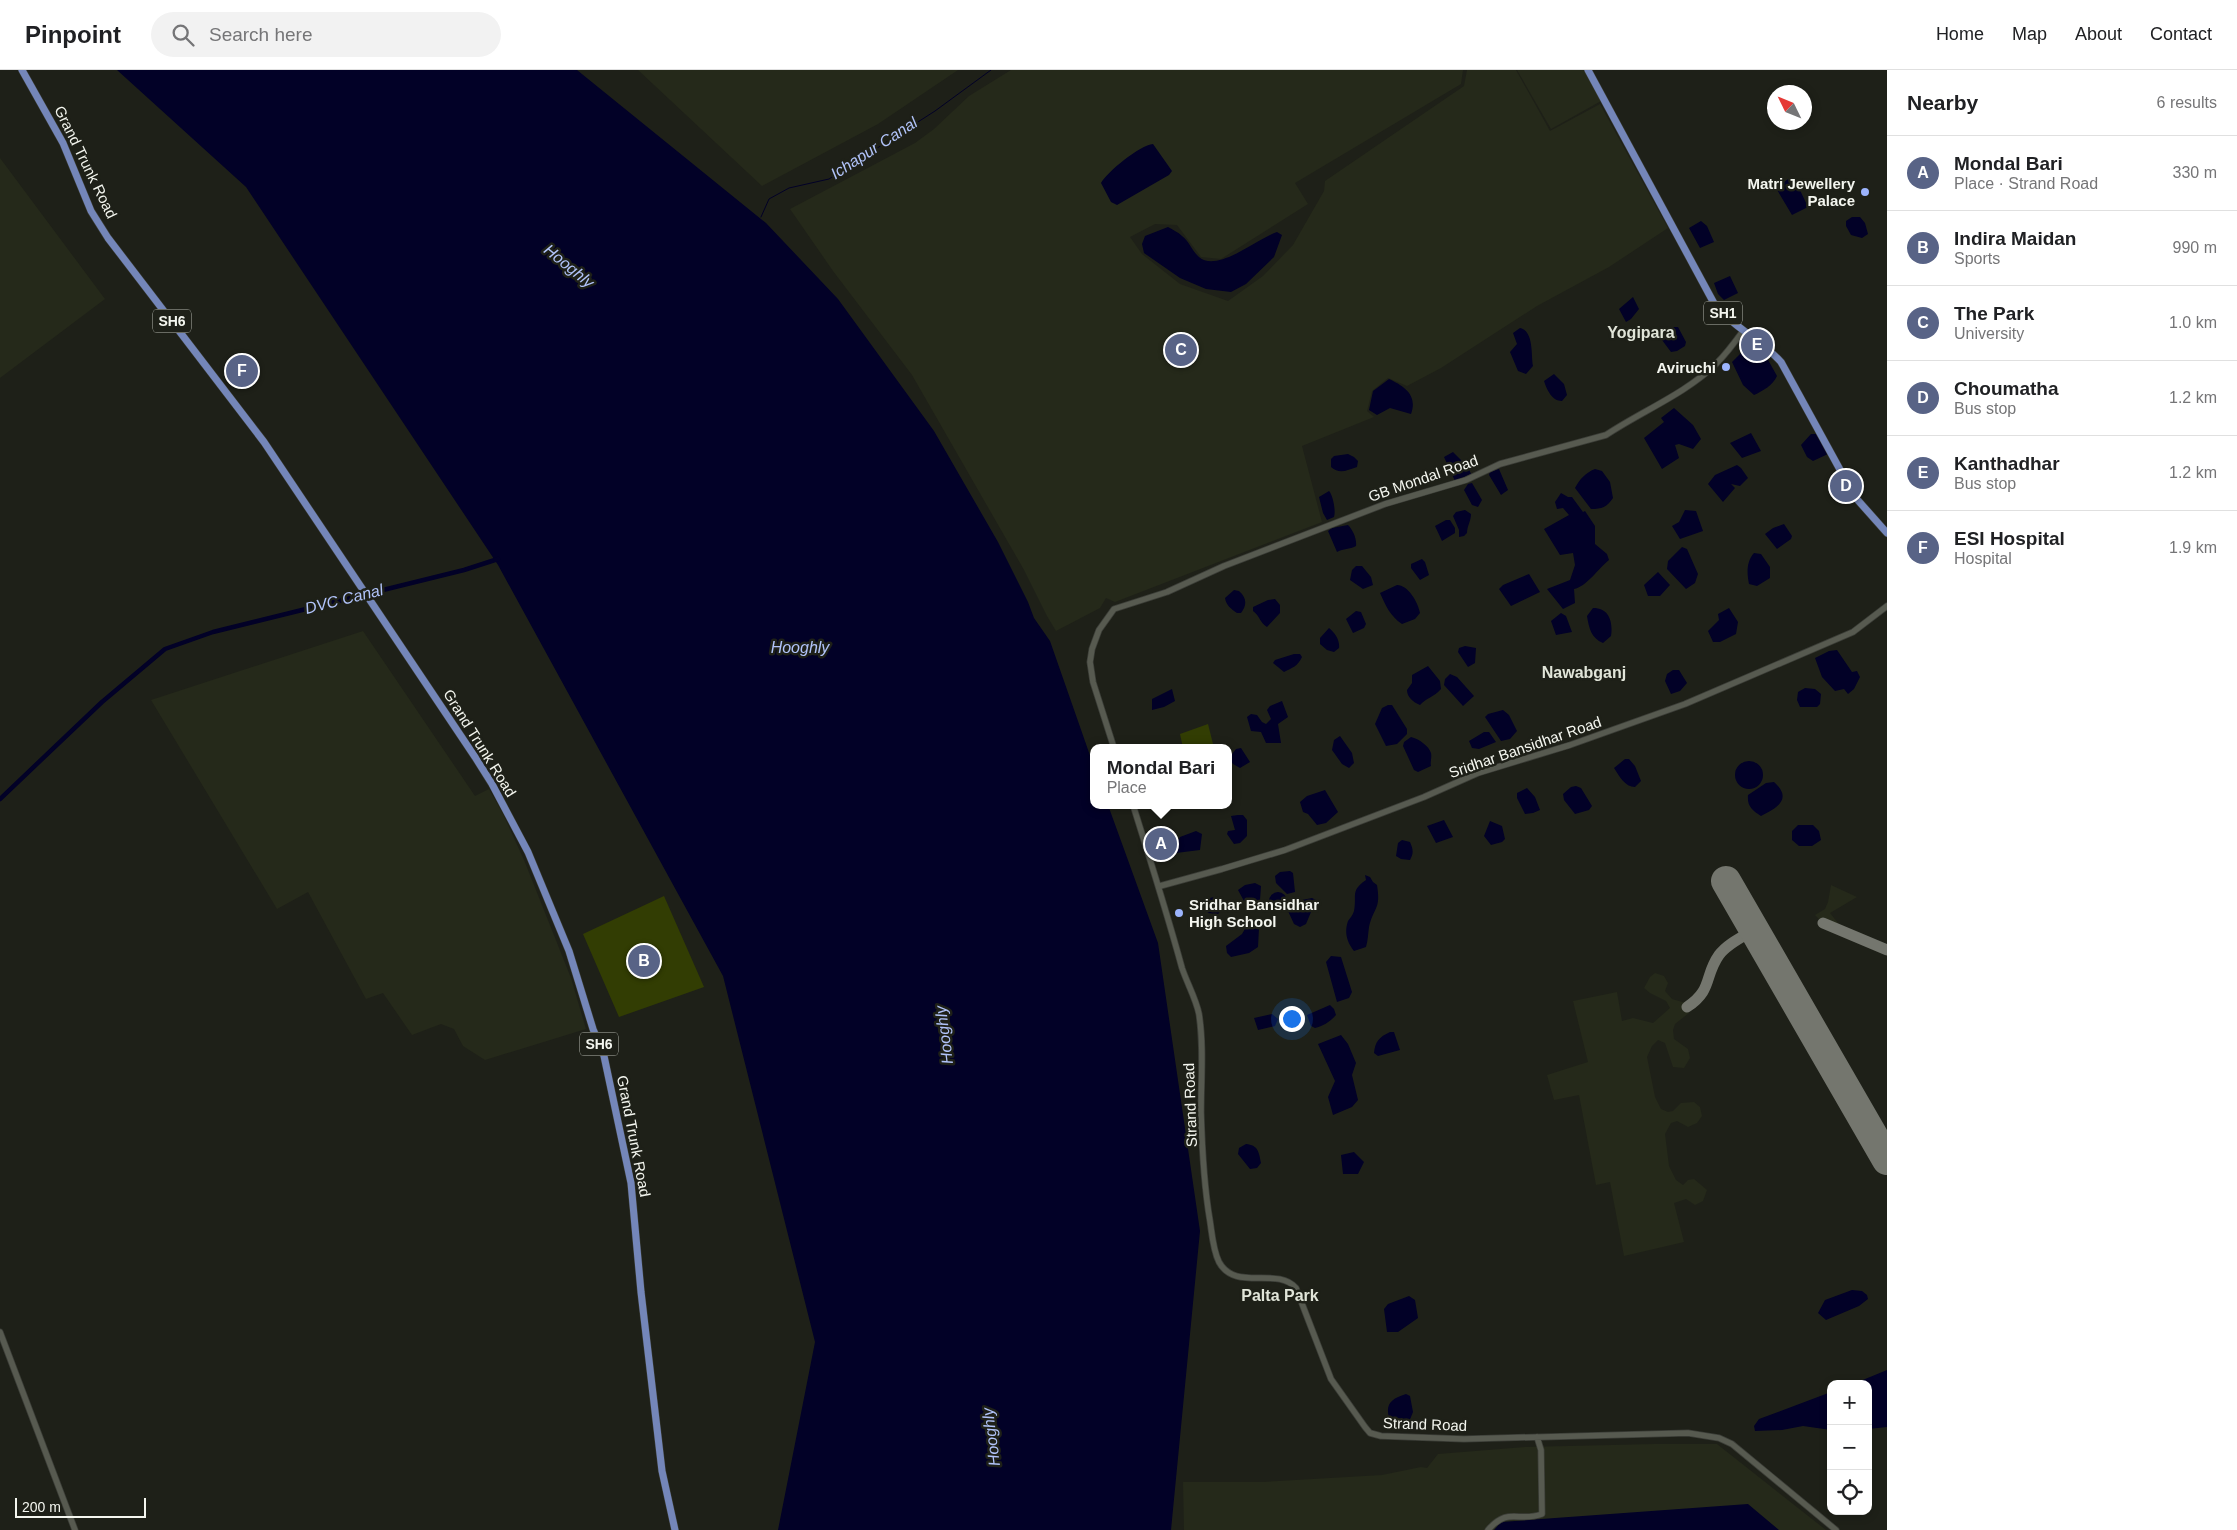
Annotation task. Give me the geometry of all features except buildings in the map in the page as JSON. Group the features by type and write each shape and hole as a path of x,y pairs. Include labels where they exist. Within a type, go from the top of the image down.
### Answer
{"main road":[{"name":"Grand Trunk Road","path":"22,70 63,143 91,210 108,238 264,442 344,559 492,784 521,838 569,951 593,1029 604,1056 632,1183 641,1287 662,1471 675,1530"},
{"name":"SH1","path":"1588,70 1716,307 1743,331 1772,351 1781,362 1856,496 1887,533"}],"street":[{"name":"GB Mondal Road","path":"1113,744 1090,672 1092,649 1099,630 1110,612 1120,606 1167,592 1224,566 1384,504 1466,480 1500,464 1606,435 1668,398 1712,367 1743,331"},
{"name":"Sridhar Bansidhar Road","path":"1160,886 1222,870 1285,850 1424,797 1478,773 1570,745 1685,704 1854,632 1887,606"},
{"name":"Strand Road","path":"1134,809 1160,886 1185,978 1199,1013 1202,1070 1201,1112 1208,1205 1215,1251 1220,1263 1229,1273 1252,1279 1285,1279 1291,1282 1296,1288 1331,1379 1370,1433 1381,1436 1464,1439 1688,1433 1719,1438 1732,1444 1836,1530"},
{"path":"0,1332 74,1530"},
{"path":"1488,1530 1497,1520 1504,1516 1542,1514 1541,1450 1537,1437"}],"shaded area":[{"path":"638,70 958,70 878,124 762,186"},
{"path":"1011,70 1463,70 1461,84 1295,183 1308,204 1221,259 1201,257 1177,225 1155,224 1130,237 1142,254 1180,284 1228,301 1263,276 1293,245 1324,191 1325,181 1464,86 1467,70 1516,70 1550,131 1600,104 1668,228 1609,267 1537,306 1441,368 1407,386 1388,378 1372,391 1367,411 1374,417 1302,446 1322,522 1115,602 1106,598 1100,608 1056,631 1024,570 912,375 833,271 790,209 915,143 934,129 969,96"},
{"path":"1517,70 1585,70 1601,101 1551,129"},
{"path":"0,158 105,299 0,378"},
{"path":"363,631 475,796 489,789 503,814 524,860 571,978 586,1029 485,1060 463,1046 454,1029 441,1024 412,1035 383,993 366,999 308,892 277,909 151,700"},
{"path":"1831,885 1857,897 1830,913 1846,933 1823,923 1815,915 1825,909"},
{"path":"1655,973 1664,976 1668,983 1665,991 1672,999 1686,1003 1689,1013 1675,1024 1673,1030 1674,1039 1688,1049 1690,1058 1684,1068 1673,1067 1665,1043 1658,1040 1652,1046 1647,1057 1655,1097 1661,1109 1668,1112 1673,1111 1681,1103 1694,1102 1700,1107 1702,1116 1697,1123 1688,1127 1677,1121 1671,1123 1665,1134 1669,1166 1676,1180 1683,1185 1688,1180 1694,1179 1707,1190 1703,1201 1695,1205 1686,1199 1674,1203 1684,1242 1624,1256 1610,1182 1596,1185 1579,1095 1554,1100 1547,1075 1588,1062 1573,1001 1617,992 1622,1021 1633,1018 1653,1023 1670,1008 1666,1001 1644,988 1650,977"},
{"path":"1717,1444 1826,1530 1184,1530 1183,1482 1263,1482 1382,1475 1421,1467 1427,1468 1438,1454 1525,1447"}],"green space":[{"path":"1208,724 1213,744 1182,744 1180,734"},
{"path":"664,896 704,987 619,1017 583,934"}],"water":[{"name":"Hooghly","path":"117,70 577,70 766,223 838,299 934,431 998,542 1034,618 1050,641 1090,755 1090,809 1109,809 1158,943 1200,1231 1171,1530 778,1530 815,1342 723,976 498,565 246,187"},
{"path":"1153,144 1172,171 1169,175 1117,205 1111,202 1101,183 1104,178 1132,154"},
{"path":"1791,177 1798,186 1808,207 1792,215 1776,188"},
{"path":"1852,217 1860,217 1865,223 1868,234 1862,238 1851,235 1846,226 1846,221"},
{"path":"1701,221 1707,226 1714,242 1700,248 1689,228"},
{"path":"1168,227 1187,241 1199,257 1207,261 1226,258 1277,232 1282,235 1274,257 1246,284 1231,292 1206,289 1180,278 1144,253 1142,244 1145,236"},
{"path":"1730,276 1738,293 1724,300 1718,294 1714,283"},
{"path":"1633,297 1639,309 1626,322 1619,309"},
{"path":"1674,327 1678,327 1686,342 1685,346 1671,352 1662,340 1664,334"},
{"path":"1520,328 1528,334 1531,344 1533,366 1526,374 1518,371 1510,352 1517,344 1513,333"},
{"path":"1753,348 1767,358 1777,376 1761,392 1754,395 1743,385 1732,362 1745,349"},
{"path":"1554,374 1564,384 1567,395 1562,401 1558,401 1553,397 1544,381"},
{"path":"1389,379 1404,388 1411,396 1413,407 1411,414 1390,408 1377,415 1369,410 1373,391"},
{"path":"1674,408 1693,425 1701,439 1693,449 1679,444 1675,445 1679,458 1662,469 1644,438 1664,422 1661,418"},
{"path":"1751,433 1761,451 1742,458 1730,443"},
{"path":"1811,434 1816,434 1828,454 1813,461 1807,457 1801,445"},
{"path":"1453,452 1468,467 1471,474 1455,481 1444,457"},
{"path":"1348,454 1358,461 1357,467 1337,471 1331,467 1331,459 1334,456"},
{"path":"1737,465 1748,478 1740,486 1731,484 1735,488 1723,502 1708,484 1715,475"},
{"path":"1499,469 1508,490 1501,495 1489,475 1490,472"},
{"path":"1595,469 1602,471 1610,482 1613,498 1604,507 1591,509 1575,488 1588,472"},
{"path":"1472,483 1482,500 1478,507 1472,505 1464,490 1468,484"},
{"path":"1329,491 1333,499 1335,514 1334,517 1327,520 1319,497"},
{"path":"1561,493 1572,497 1583,512 1585,511 1595,526 1595,544 1607,554 1609,560 1583,585 1574,589 1575,603 1563,609 1547,589 1570,580 1575,565 1573,553 1560,555 1544,529 1569,515 1563,508 1557,509 1555,502"},
{"path":"1465,510 1471,514 1467,533 1459,537 1459,530 1453,516 1456,512"},
{"path":"1685,510 1696,511 1703,531 1680,539 1672,526 1679,522"},
{"path":"1450,520 1455,528 1455,533 1442,541 1435,526"},
{"path":"1784,524 1792,536 1791,539 1777,549 1765,534 1773,528"},
{"path":"1348,525 1352,529 1356,546 1337,552 1328,531 1332,528"},
{"path":"1682,547 1687,549 1698,574 1695,583 1686,589 1667,569 1668,561"},
{"path":"1754,553 1761,554 1770,567 1770,578 1757,586 1749,584 1748,576 1748,564"},
{"path":"1422,559 1425,562 1429,575 1420,580 1411,568 1411,564"},
{"path":"1356,566 1362,566 1371,577 1373,585 1363,589 1350,580 1352,570"},
{"path":"1658,572 1670,585 1660,596 1648,596 1644,585"},
{"path":"1529,574 1540,592 1511,606 1499,589 1503,585"},
{"path":"1397,585 1409,591 1420,613 1415,619 1402,624 1391,614 1380,593"},
{"path":"1234,590 1239,591 1245,599 1241,613 1233,610 1225,598"},
{"path":"1275,599 1280,605 1280,613 1267,627 1253,611 1253,607"},
{"path":"1593,608 1607,613 1611,621 1611,636 1603,643 1593,635 1589,625 1587,616"},
{"path":"1729,608 1738,622 1736,634 1720,642 1713,642 1708,631 1719,620 1718,614"},
{"path":"1356,611 1361,612 1366,624 1364,628 1353,633 1346,619"},
{"path":"1561,613 1566,616 1572,632 1556,635 1551,621"},
{"path":"1329,628 1339,642 1339,648 1334,652 1327,650 1320,644 1320,638"},
{"path":"1465,646 1476,648 1475,663 1468,667 1458,652 1459,648"},
{"path":"1837,650 1852,672 1857,671 1860,677 1854,689 1848,694 1844,689 1835,691 1822,677 1815,658 1829,651"},
{"path":"1300,654 1302,657 1299,663 1284,672 1273,663 1275,660"},
{"path":"1428,666 1440,681 1441,689 1420,705 1411,699 1407,690 1412,683 1412,675"},
{"path":"1673,670 1679,670 1687,683 1680,691 1671,694 1665,681 1667,674"},
{"path":"1450,674 1457,677 1474,696 1463,706 1444,685 1445,679"},
{"path":"1805,688 1815,689 1821,694 1820,704 1817,707 1800,707 1797,700 1798,692"},
{"path":"1172,689 1175,701 1164,707 1152,710 1152,699"},
{"path":"1282,701 1288,717 1278,724 1281,743 1266,743 1261,732 1251,731 1247,717 1251,714 1257,715 1266,724 1271,719 1267,710 1270,706"},
{"path":"1392,705 1407,729 1407,734 1397,744 1386,746 1375,724 1382,708"},
{"path":"1503,710 1509,715 1517,731 1510,739 1501,741 1485,717 1488,714"},
{"path":"1484,732 1489,732 1496,742 1479,749 1472,748 1469,741"},
{"path":"1340,736 1352,753 1354,763 1349,768 1342,764 1332,750 1334,740"},
{"path":"1411,737 1423,743 1431,753 1431,766 1418,772 1414,770 1403,746 1404,742"},
{"path":"1241,748 1250,762 1240,768 1232,762 1232,754 1236,749"},
{"path":"1625,759 1629,759 1635,766 1641,781 1635,787 1625,783 1614,768"},
{"path":"1749,761 1759,765 1763,775 1759,785 1749,789 1739,785 1735,775 1739,765"},
{"path":"1774,782 1782,793 1781,802 1761,816 1751,807 1748,802 1748,795 1766,783"},
{"path":"1571,787 1581,788 1592,806 1589,810 1575,814 1564,800 1563,794"},
{"path":"1527,788 1535,797 1540,810 1525,814 1517,798 1517,793"},
{"path":"1325,790 1338,812 1326,823 1317,825 1308,814 1303,812 1300,802 1307,796"},
{"path":"1243,815 1247,820 1247,836 1240,843 1234,844 1227,834 1228,831 1235,830 1231,816"},
{"path":"1444,820 1453,837 1436,843 1427,826"},
{"path":"1490,821 1502,826 1505,839 1502,842 1491,845 1484,836"},
{"path":"1798,825 1813,825 1819,831 1821,840 1812,846 1799,846 1792,840 1792,831"},
{"path":"1196,831 1202,834 1200,850 1176,853 1175,845 1180,837"},
{"path":"1402,840 1411,844 1413,853 1410,860 1401,859 1396,856 1398,843"},
{"path":"1290,871 1293,873 1295,892 1287,894 1276,883 1275,876 1280,872"},
{"path":"1365,875 1370,877 1377,885 1378,904 1369,927 1366,947 1354,951 1347,937 1346,929 1354,911 1356,890 1366,880"},
{"path":"1255,883 1261,886 1260,900 1244,901 1238,890 1245,885"},
{"path":"1274,892 1282,892 1287,897 1285,908 1274,910 1269,905 1269,897"},
{"path":"1214,897 1224,907 1218,914 1208,913 1203,902"},
{"path":"1312,898 1316,900 1306,924 1300,927 1294,924 1288,911 1292,902"},
{"path":"1249,922 1253,925 1252,927 1259,928 1258,947 1249,953 1231,957 1227,953 1226,946 1242,934"},
{"path":"1331,956 1341,957 1352,992 1349,998 1337,1002 1326,962"},
{"path":"1330,1005 1336,1015 1329,1022 1321,1026 1315,1028 1311,1026 1307,1015"},
{"path":"1272,1014 1278,1019 1275,1026 1258,1030 1254,1018"},
{"path":"1390,1032 1394,1032 1400,1050 1378,1056 1374,1053 1375,1046 1380,1038"},
{"path":"1341,1035 1348,1044 1356,1063 1352,1075 1358,1100 1352,1107 1333,1115 1328,1097 1335,1081 1318,1044"},
{"path":"1246,1144 1253,1146 1259,1152 1261,1163 1257,1168 1250,1169 1238,1154 1239,1148"},
{"path":"1354,1152 1364,1162 1358,1174 1343,1174 1341,1155"},
{"path":"1852,1290 1862,1291 1867,1295 1868,1299 1859,1306 1826,1320 1818,1313 1825,1300"},
{"path":"1409,1296 1415,1300 1418,1318 1398,1332 1387,1332 1384,1309 1388,1304"},
{"path":"1887,1370 1887,1427 1872,1429 1872,1380 1863,1380"},
{"path":"1406,1394 1410,1396 1413,1412 1409,1422 1399,1427 1391,1423 1388,1408 1392,1401"},
{"path":"1827,1394 1827,1429 1803,1426 1782,1430 1755,1431 1754,1426 1759,1419"},
{"path":"1748,1504 1779,1530 1494,1530 1501,1522"}],"waterway":[{"name":"Ichapur Canal","path":"761,217 769,199 789,188 829,179 935,111 991,70"},
{"name":"DVC Canal","path":"0,799 102,702 165,649 213,632 464,570 498,559"}],"taxiway":[{"path":"1823,923 1887,950"},
{"path":"1687,1007 1705,989 1714,963 1722,951 1754,930"}],"runway":[{"path":"1726,881 1887,1160"}],"place":[{"name":"Matri Jewellery Palace","path":"1865,192"},
{"name":"Kanthadhar","path":"1757,345"},
{"name":"The Park","path":"1181,350"},
{"name":"Aviruchi","path":"1726,367"},
{"name":"ESI Hospital","path":"242,371"},
{"name":"Choumatha","path":"1846,486"},
{"name":"Mondal Bari","path":"1161,844"},
{"name":"Sridhar Bansidhar High School","path":"1179,913"},
{"name":"Indira Maidan","path":"644,961"}],"district":[{"name":"Yogipara","path":"1641,332"},
{"name":"Nawabganj","path":"1584,672"},
{"name":"Palta Park","path":"1280,1295"}]}
